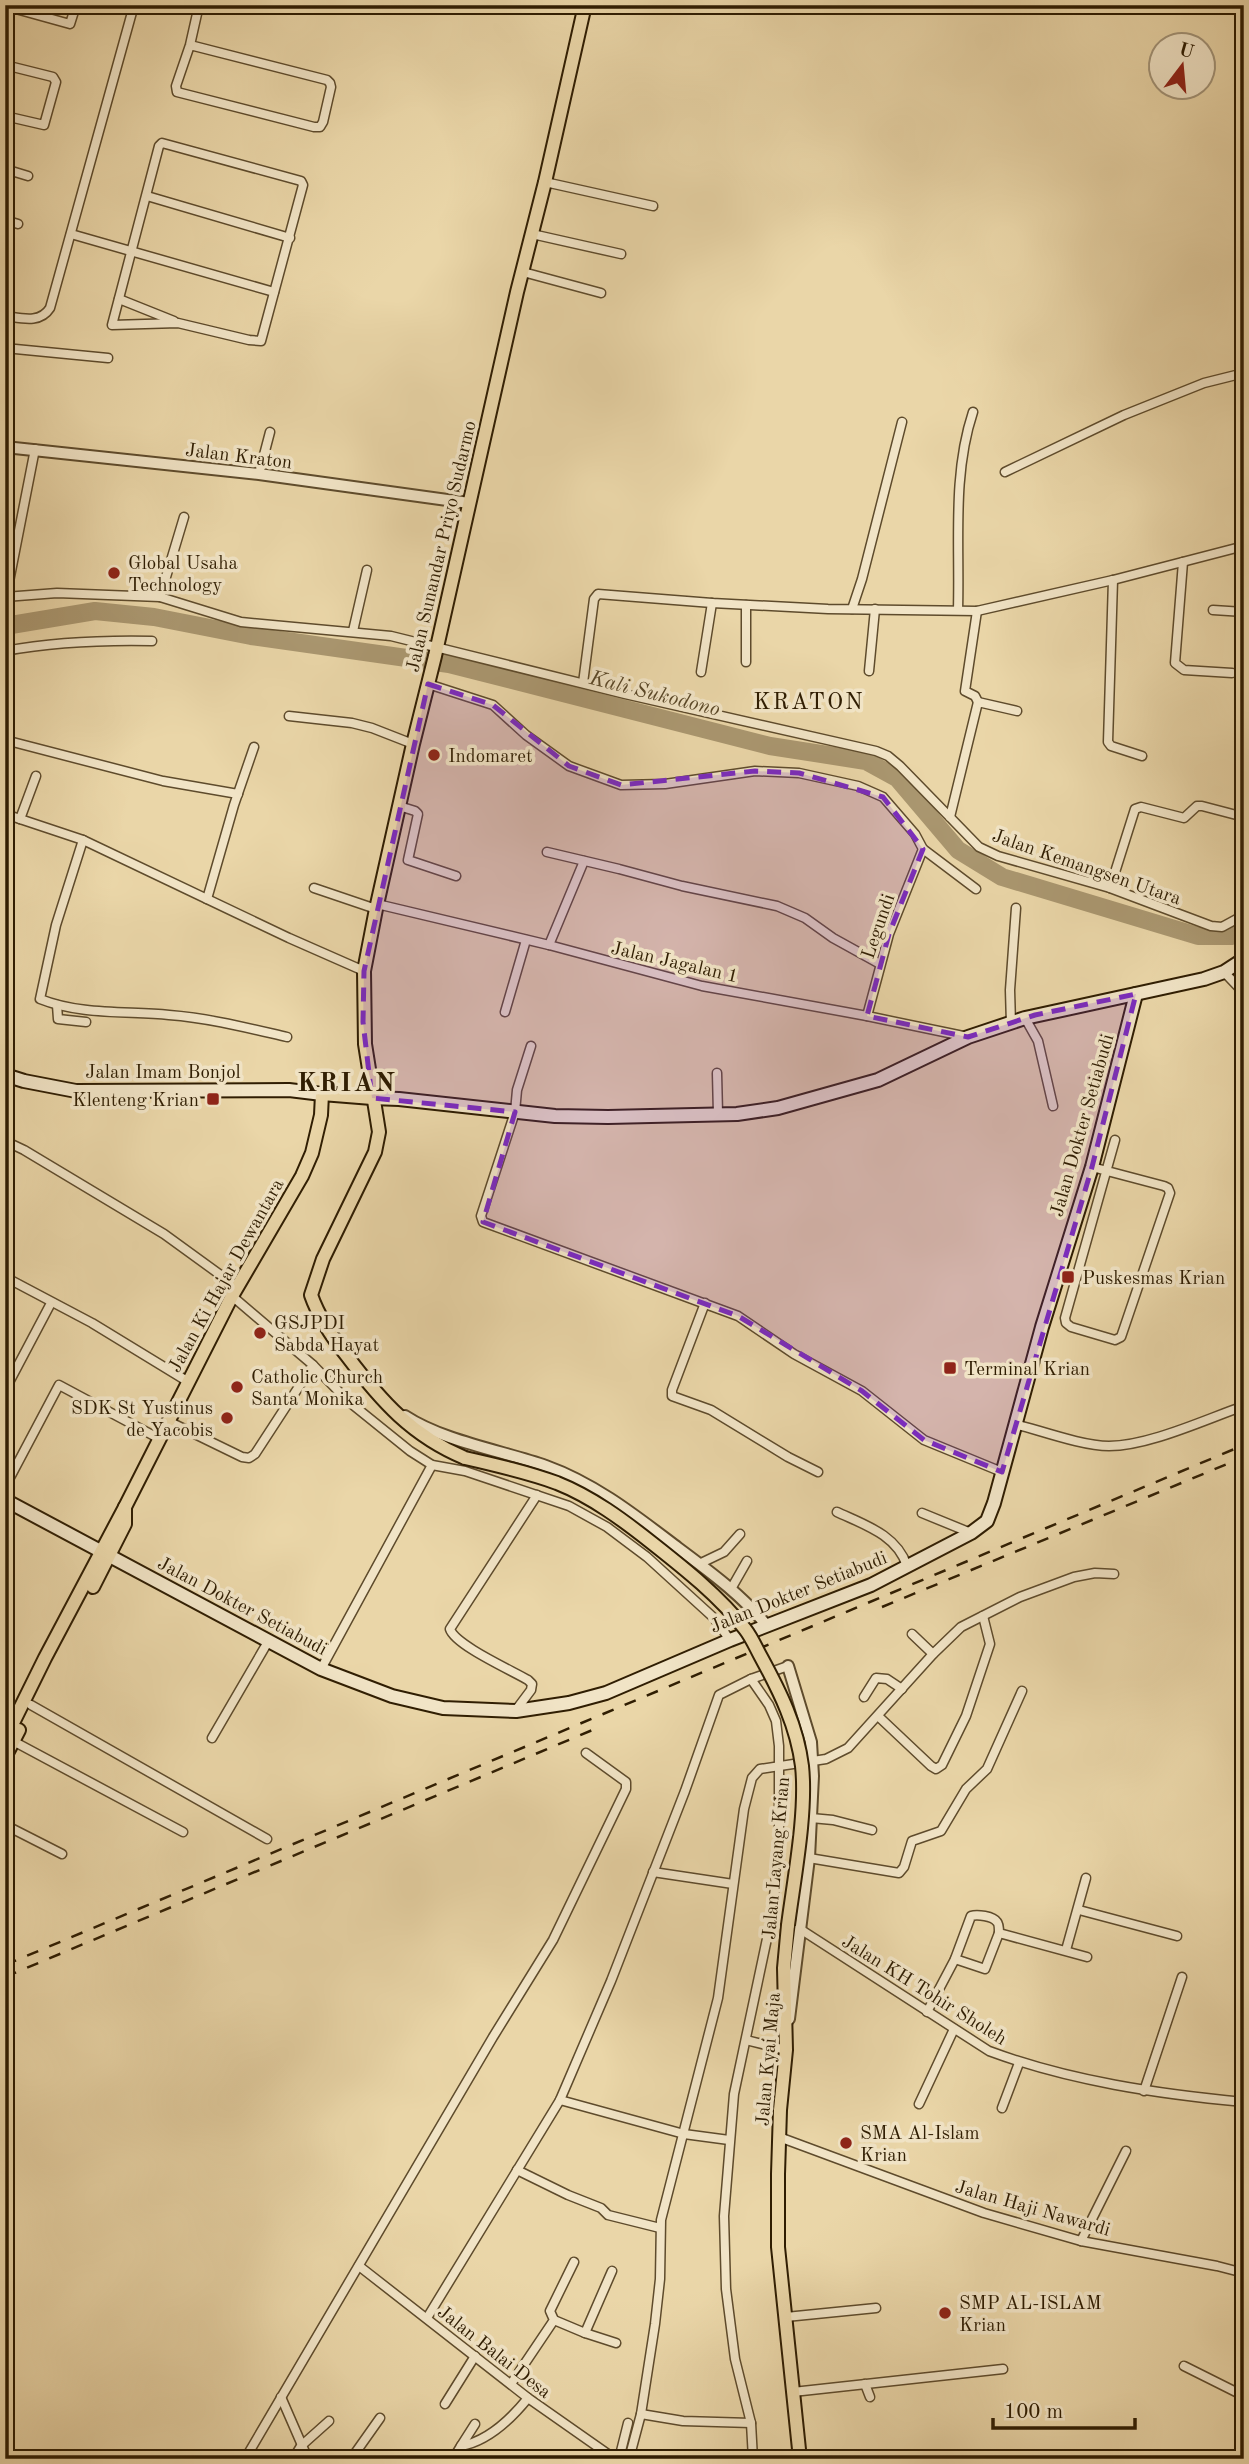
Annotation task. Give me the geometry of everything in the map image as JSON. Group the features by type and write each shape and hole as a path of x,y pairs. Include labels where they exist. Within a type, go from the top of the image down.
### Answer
{"main road":[{"name":"Jalan Sunandar Priyo Sudarmo","path":"373,1389 324,1326 311,1295 323,1259 373,1157 379,1132 364,1032 364,971 376,906 584,5"},
{"path":"322,1094 608,1118 737,1114 778,1108 878,1080 968,1037 1025,1018 1224,972 1244,959"},
{"name":"Jalan Dokter Setiabudi","path":"5,1500 321,1669 392,1696 443,1708 516,1711 569,1703 606,1693 732,1639 871,1585 971,1533 987,1521 1092,1167 1136,994"},
{"name":"Jalan Imam Bonjol","path":"5,1075 24,1082 76,1091 276,1090 322,1094"},
{"name":"Jalan Ki Hajar Dewantara","path":"5,1757 9,1740 106,1552 125,1524 125,1507 187,1381 234,1292 302,1176 312,1153 321,1115 322,1094"},
{"name":"Jalan Layang Krian","path":"373,1389 400,1419 441,1448 465,1458 510,1468 559,1484 605,1508 688,1572 726,1606 747,1631 781,1693 796,1734 802,1768 794,1927 784,1968 783,2050"},
{"name":"Jalan Ki Hajar Dewantara","path":"9,1740 31,1704 106,1552"},
{"name":"Jalan Kyai Maja","path":"783,2050 778,2247 800,2459"}],"street":[{"path":"5,31 10,6 70,24 76,5"},
{"path":"5,316 36,319 45,316 50,309 134,5"},
{"path":"190,46 327,80 331,87 323,122 320,127 314,127 177,92 176,86 190,46 199,5"},
{"path":"5,65 53,77 56,82 44,125 5,116"},
{"path":"119,299 178,323 258,342 264,337 303,185 301,181 162,143 159,146 112,325 178,323"},
{"path":"5,169 28,176"},
{"path":"545,182 653,206"},
{"path":"147,196 290,238"},
{"path":"5,220 18,224"},
{"path":"71,234 274,292"},
{"path":"532,234 621,254"},
{"path":"523,272 601,293"},
{"path":"5,348 108,358"},
{"path":"1005,472 1124,415 1204,383 1244,373"},
{"path":"958,610 959,488 964,438 973,412"},
{"path":"852,609 902,422"},
{"path":"259,474 270,432"},
{"name":"Jalan Kraton","path":"5,446 259,474 468,503"},
{"path":"6,597 35,449"},
{"path":"160,597 184,517"},
{"path":"583,683 596,596 603,594 746,605 977,611 1244,546"},
{"path":"1183,562 1175,663 1184,670 1232,673"},
{"path":"353,631 367,570"},
{"path":"1113,580 1108,742 1111,746 1142,756"},
{"name":"Jalan Kemangsen Utara","path":"6,597 57,593 160,597 241,622 391,636 436,652 876,751 888,756 900,766 979,846 998,856 1110,888 1211,926 1222,927 1244,915"},
{"path":"701,672 712,603"},
{"path":"746,605 746,662"},
{"path":"869,671 875,609"},
{"path":"950,817 978,702 975,696 965,691 977,611"},
{"path":"1213,611 1244,612"},
{"path":"5,651 108,640 152,641"},
{"path":"429,681 493,705 569,766 621,785 666,784 755,771 799,774 858,786 883,797 915,834 923,849 976,889"},
{"path":"978,702 1017,711"},
{"path":"289,716 352,723 413,744"},
{"path":"5,740 163,781 238,793"},
{"path":"207,899 254,747"},
{"path":"20,819 36,776"},
{"path":"399,806 418,814 408,860 456,876"},
{"path":"1110,888 1135,809 1141,807 1184,818 1197,806 1202,806 1244,817"},
{"path":"5,814 83,840 364,971"},
{"path":"83,840 56,925 39,997 57,1010 215,1021 287,1037"},
{"name":"Legundi","path":"867,1016 880,964 923,849"},
{"path":"547,852 682,886 777,906 805,918 833,938 880,964"},
{"path":"549,945 584,860"},
{"name":"Jalan Jagalan 1","path":"314,888 376,906 549,945 702,986 968,1037"},
{"path":"1011,1024 1010,990 1016,908"},
{"path":"505,1012 526,940"},
{"path":"1224,972 1244,993"},
{"path":"57,1010 58,1019 86,1022"},
{"path":"1025,1018 1038,1041 1054,1106"},
{"path":"531,1046 481,1220 738,1316 794,1354 862,1391 924,1440 1002,1472"},
{"path":"717,1073 718,1114"},
{"path":"1092,1167 1107,1171 1164,1185 1170,1193 1121,1337 1115,1340 1071,1327 1065,1318 1107,1171 1115,1140"},
{"path":"5,1141 164,1234 234,1292 313,1364 348,1401 410,1451 432,1465 465,1471 611,1522 714,1618 732,1639"},
{"path":"5,1277 92,1323 187,1381"},
{"path":"5,1390 51,1303"},
{"path":"705,1303 672,1396 711,1410 818,1472"},
{"path":"168,1422 242,1457 252,1457 313,1364"},
{"path":"5,1487 59,1385 158,1438"},
{"path":"373,1389 407,1418 424,1426 549,1467 622,1506 731,1589 755,1611 761,1628"},
{"path":"1014,1424 1107,1446 1159,1436 1244,1406"},
{"path":"321,1669 432,1465"},
{"path":"516,1711 531,1690 528,1680 462,1642 451,1634 450,1629 537,1494"},
{"path":"611,1522 622,1506"},
{"path":"837,1512 879,1531 903,1552 907,1566"},
{"path":"922,1513 971,1533"},
{"path":"699,1564 724,1552 740,1534"},
{"path":"731,1589 747,1561"},
{"path":"629,2459 640,2414 655,2324 660,2279 660,2228 718,1998 744,1809 752,1778 760,1769 826,1759 848,1748 933,1654 961,1628 1020,1597 1074,1577 1095,1573 1114,1574"},
{"path":"878,1716 931,1766 936,1769 942,1765 966,1716 990,1644 984,1616"},
{"path":"912,1633 933,1654"},
{"path":"212,1738 269,1640"},
{"path":"427,2318 559,2100 611,1982 719,1695 788,1665 811,1742 808,1763 811,1818 809,1858 794,1927"},
{"path":"753,2459 751,2423 735,2359 726,2289 724,2216 734,2094 749,2041 772,1915 779,1850 776,1721 754,1678"},
{"path":"864,1696 876,1678 887,1679 902,1689"},
{"path":"809,1858 899,1873 904,1867 912,1841 942,1832 965,1792 987,1769 1022,1691"},
{"path":"31,1704 267,1839"},
{"path":"9,1740 183,1832"},
{"path":"245,2459 283,2401 359,2266 552,1940 626,1789 623,1778 586,1753"},
{"path":"811,1818 872,1830"},
{"path":"5,1825 62,1854"},
{"path":"653,1872 733,1884"},
{"path":"1066,1950 1086,1878"},
{"path":"1079,1910 1177,1936"},
{"path":"927,2012 955,1959 974,1914 999,1924 999,1934 985,1969 955,1959"},
{"name":"Jalan KH Tohir Sholeh","path":"794,1927 989,2051 1019,2063 1144,2091 1244,2102"},
{"path":"999,1934 1087,1957"},
{"path":"1144,2091 1182,1976"},
{"path":"919,2104 954,2029"},
{"path":"749,2041 783,2050"},
{"path":"1002,2108 1019,2063"},
{"path":"559,2100 684,2134 729,2140"},
{"name":"Jalan Haji Nawardi","path":"779,2137 984,2213 1081,2241 1244,2273"},
{"path":"1081,2241 1126,2151"},
{"path":"517,2170 601,2208 608,2215 660,2228"},
{"path":"574,2262 550,2311 554,2320 616,2343"},
{"name":"Jalan Balai Desa","path":"359,2266 528,2398 617,2459"},
{"path":"585,2333 612,2271"},
{"path":"786,2317 876,2308"},
{"path":"511,2384 554,2320"},
{"path":"445,2404 475,2356"},
{"path":"1184,2366 1244,2396"},
{"path":"794,2396 868,2390 1003,2369"},
{"path":"461,2446 472,2444 489,2435 514,2415 528,2398"},
{"path":"283,2401 308,2459"},
{"path":"640,2414 683,2421 751,2423"},
{"path":"351,2459 380,2418"},
{"path":"293,2459 301,2446 328,2421"},
{"path":"617,2459 628,2423"},
{"path":"453,2459 475,2424"}],"highlighted area":[{"path":"428,684 493,705 569,766 621,785 755,771 799,773 883,797 923,849 889,934 867,1016 968,1037 1035,1015 1136,994 1092,1167 1002,1472 924,1440 862,1391 738,1316 483,1222 515,1112 372,1098 363,1022 364,971"}],"waterway":[{"name":"Kali Sukodono","path":"5,626 95,611 154,617 251,636 449,664 770,746 866,761 897,778 958,850 1002,877 1198,936 1231,936 1244,931"}],"railway":[{"path":"5,1965 1244,1445"},
{"path":"882,1607 1244,1457"},
{"path":"5,1977 602,1726"}],"place":[{"name":"Global Usaha Technology","path":"114,573"},
{"name":"Indomaret","path":"434,755"},
{"name":"Klenteng Krian","path":"213,1099"},
{"name":"Puskesmas Krian","path":"1068,1277"},
{"name":"GSJPDI Sabda Hayat","path":"260,1333"},
{"name":"Terminal Krian","path":"950,1368"},
{"name":"Catholic Church Santa Monika","path":"237,1387"},
{"name":"SDK St Yustinus de Yacobis","path":"227,1418"},
{"name":"SMA Al-Islam Krian","path":"846,2143"},
{"name":"SMP AL-ISLAM Krian","path":"945,2313"}],"district":[{"name":"KRATON","path":"809,701"},
{"name":"KRIAN","path":"347,1082"}]}
